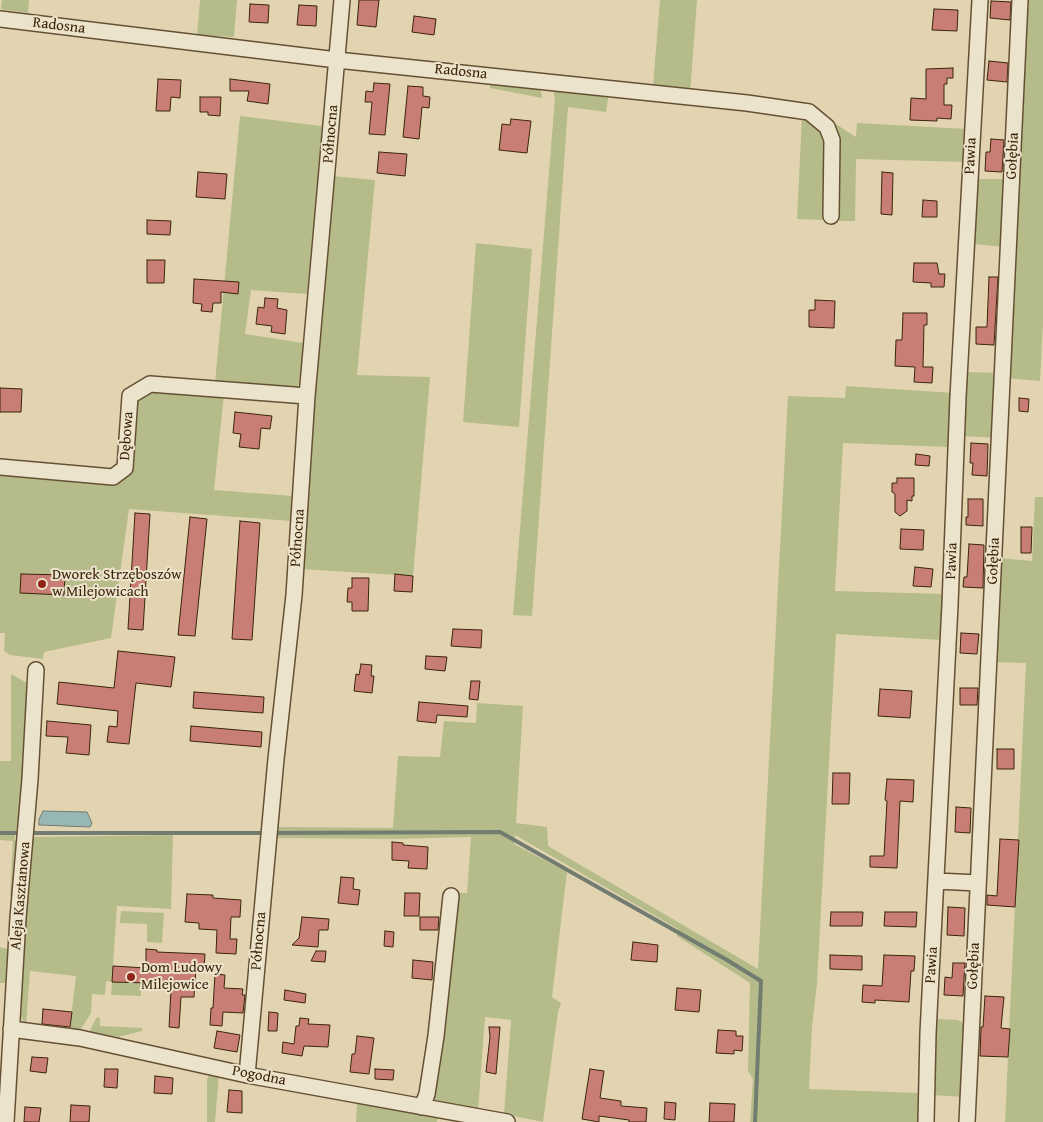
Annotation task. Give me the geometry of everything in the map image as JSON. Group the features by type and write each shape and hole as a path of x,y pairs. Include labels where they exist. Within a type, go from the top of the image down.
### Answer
{"street":[{"name":"Północna","path":"247,1075 276,758 294,595 307,396 342,0"},
{"name":"Pawia","path":"926,1122 928,1033 937,881 958,397 980,0"},
{"name":"Gołębia","path":"967,1122 1020,0"},
{"name":"Radosna","path":"0,18 337,60 748,103 809,112 826,127 832,140 831,216"},
{"name":"Dębowa","path":"0,467 113,477 125,468 130,396 150,384 307,396"},
{"name":"Aleja Kasztanowa","path":"6,1122 11,1029 7,986 30,779 36,670"},
{"path":"937,881 978,883"},
{"path":"422,1106 427,1094 436,1036 451,896"},
{"name":"Pogodna","path":"11,1029 80,1038 247,1075 508,1122"}],"green space":[{"path":"2,0 29,0 28,13 1,9"},
{"path":"200,0 237,0 234,37 197,35"},
{"path":"660,0 697,0 690,94 653,86"},
{"path":"1028,0 1043,0 1043,323 1040,381 1006,378 1010,300 1016,248 973,244 977,179 1020,179"},
{"path":"490,80 540,88 542,98 490,88"},
{"path":"552,86 609,93 606,112 568,107 532,616 513,615 555,98"},
{"path":"240,116 322,126 307,294 251,290 245,334 303,343 299,383 296,390 215,382"},
{"path":"802,116 822,133 827,142 825,220 797,219"},
{"path":"823,116 856,137 857,123 967,129 966,162 856,159 855,221 833,221"},
{"path":"332,176 375,180 357,375 430,377 413,576 302,569 305,522 129,509 111,638 44,652 43,659 10,655 4,651 5,633 0,633 0,470 122,477 137,398 154,388 224,394 214,490 306,497"},
{"path":"476,243 532,249 519,427 463,422"},
{"path":"966,372 1000,373 997,438 962,436"},
{"path":"846,386 954,393 949,447 843,443 835,591 944,594 941,640 836,634 817,983 812,1027 809,1089 919,1093 918,1122 750,1122 753,1079 748,1071 750,983 677,936 678,929 515,835 514,844 567,872 552,997 561,1003 558,1012 543,1122 504,1114 511,1020 485,1017 478,1111 440,1105 437,1122 356,1122 357,1102 418,1111 429,1035 445,892 467,893 471,837 393,839 272,838 275,829 278,827 393,828 398,756 440,757 444,721 476,723 477,703 523,706 516,823 547,827 548,846 758,969 788,396 845,398"},
{"path":"1035,497 1043,497 1043,1122 1005,1122 1026,663 994,662 998,558 1032,561"},
{"path":"11,674 27,683 21,808 14,840 18,841 14,895 10,896 13,841 0,840 0,761 11,761"},
{"path":"173,835 171,909 117,906 112,981 141,983 141,996 111,995 112,982 106,981 105,995 92,994 91,1013 79,1032 69,1034 76,976 30,971 26,1025 21,1017 24,939 22,914 32,837"},
{"path":"121,911 164,913 162,943 147,942 147,924 120,923"},
{"path":"0,947 11,950 10,979 4,983 0,983"},
{"path":"97,1017 100,1018 100,1026 142,1028 142,1031 118,1037 89,1032"},
{"path":"938,1019 957,1020 965,1026 963,1097 932,1095 934,1022"},
{"path":"211,1072 219,1074 215,1122 207,1122 207,1079"}],"water":[{"path":"43,811 87,812 92,823 90,827 39,825 39,819"}],"building":[{"path":"359,0 379,0 376,27 357,25"},
{"path":"991,1 1011,2 1010,20 990,18"},
{"path":"250,4 269,5 268,23 249,22"},
{"path":"299,5 317,6 316,26 297,25"},
{"path":"934,9 958,10 957,31 932,30"},
{"path":"414,16 436,19 434,35 412,32"},
{"path":"989,61 1008,63 1007,82 987,80"},
{"path":"953,68 953,78 947,78 947,84 944,84 944,105 952,105 951,119 937,118 937,121 910,120 911,98 926,99 926,69"},
{"path":"158,79 181,80 180,98 171,97 170,111 156,111"},
{"path":"230,79 270,84 268,104 247,101 249,91 230,91"},
{"path":"374,83 390,84 385,135 369,134 372,102 365,102 366,91 373,92"},
{"path":"408,86 423,87 423,96 430,97 429,108 422,107 419,139 403,137"},
{"path":"200,97 221,97 220,116 208,115 208,112 200,112"},
{"path":"511,119 531,121 527,153 499,150 502,124 510,125"},
{"path":"991,139 1004,140 1002,172 985,171 986,152 990,152"},
{"path":"379,152 407,154 405,176 377,173"},
{"path":"198,172 227,174 225,199 196,197"},
{"path":"882,172 893,173 892,215 881,214"},
{"path":"923,200 937,201 937,217 922,217"},
{"path":"147,220 171,221 170,235 147,234"},
{"path":"147,260 165,260 164,283 147,283"},
{"path":"914,263 937,263 939,274 945,274 944,287 931,287 931,283 913,282"},
{"path":"989,277 998,277 994,345 976,344 976,327 987,327"},
{"path":"194,279 239,282 238,294 221,292 221,303 213,303 212,312 201,311 202,304 193,303"},
{"path":"265,298 278,299 277,308 287,310 285,334 271,332 272,326 256,324 258,307 264,308"},
{"path":"815,300 835,301 834,328 809,327 809,310 815,310"},
{"path":"903,313 927,313 927,325 924,325 923,367 933,367 932,383 914,382 915,367 895,366 896,340 902,340"},
{"path":"0,388 22,389 21,412 0,412"},
{"path":"1019,398 1029,399 1028,412 1019,411"},
{"path":"235,412 272,416 270,429 261,428 259,449 239,447 241,434 233,433"},
{"path":"971,443 988,444 987,476 972,475 973,463 970,463"},
{"path":"916,454 930,456 929,466 915,465"},
{"path":"897,478 914,478 914,496 912,496 912,501 907,500 907,511 900,516 895,512 895,494 892,492 892,483 897,483"},
{"path":"968,499 983,499 983,526 966,525"},
{"path":"135,513 150,514 143,630 128,629"},
{"path":"190,517 207,519 195,636 178,635"},
{"path":"240,521 260,523 252,640 232,639"},
{"path":"1021,527 1032,527 1031,553 1021,553"},
{"path":"901,529 924,530 923,550 900,549"},
{"path":"969,544 984,545 983,588 963,587 964,577 967,577"},
{"path":"915,567 933,569 931,587 913,586"},
{"name":"Dworek Strzęboszów w Milejowicach","path":"21,574 65,575 64,595 20,593"},
{"path":"395,574 413,576 412,592 394,591"},
{"path":"352,578 369,578 368,611 352,611 352,602 347,602 348,588 352,588"},
{"path":"453,629 482,630 481,648 451,646"},
{"path":"961,633 979,634 977,654 960,653"},
{"path":"118,651 175,657 171,687 136,683 129,744 107,742 109,726 117,727 118,711 57,704 59,682 114,688"},
{"path":"426,656 447,657 445,671 425,669"},
{"path":"361,664 372,665 371,676 374,676 372,693 354,691 356,674 359,675"},
{"path":"471,681 480,681 478,700 469,699"},
{"path":"960,688 978,688 977,705 960,705"},
{"path":"880,689 912,691 910,718 878,716"},
{"path":"194,692 264,697 263,713 193,708"},
{"path":"419,702 468,706 467,717 437,715 436,723 417,721"},
{"path":"47,721 91,725 89,755 66,753 68,737 46,736"},
{"path":"191,726 262,732 261,747 190,741"},
{"path":"997,749 1014,749 1014,769 997,769"},
{"path":"833,773 850,773 849,804 832,804"},
{"path":"887,779 914,780 913,802 900,801 897,868 870,867 870,856 884,856"},
{"path":"956,807 971,808 970,833 955,832"},
{"path":"1000,839 1019,840 1015,907 987,905 987,895 997,896"},
{"path":"392,842 428,847 427,869 408,868 409,861 392,860"},
{"path":"341,877 354,878 353,889 360,890 358,905 338,903"},
{"path":"405,893 420,893 419,916 404,916"},
{"path":"187,894 213,895 213,898 241,900 240,917 231,917 230,939 237,939 236,954 216,953 217,930 199,929 199,923 185,922"},
{"path":"948,907 965,908 964,936 947,935"},
{"path":"831,912 863,912 862,926 830,926"},
{"path":"885,912 917,912 916,927 884,926"},
{"path":"302,917 329,919 328,930 319,930 318,947 292,945 299,938"},
{"path":"420,917 439,917 438,930 420,930"},
{"path":"385,931 394,932 393,947 384,946"},
{"path":"633,942 658,945 657,962 631,960"},
{"path":"146,949 157,950 157,952 205,954 204,968 196,967 194,997 181,997 179,1028 169,1027 171,990 149,989 149,983 112,982 113,966 146,968"},
{"path":"316,951 326,951 325,962 311,961"},
{"path":"830,955 862,956 862,970 830,969"},
{"path":"884,955 915,956 914,971 911,971 909,1002 875,1000 875,1003 862,1002 863,985 882,986"},
{"path":"413,960 433,962 432,980 412,978"},
{"path":"953,963 965,963 963,996 944,995 945,977 952,978"},
{"path":"215,974 225,975 224,988 243,989 242,995 245,995 243,1013 223,1012 222,1026 210,1025"},
{"path":"677,988 701,990 699,1012 675,1010"},
{"path":"285,990 306,994 305,1003 284,1000"},
{"path":"985,996 1004,997 1001,1028 1010,1029 1008,1057 980,1056"},
{"path":"43,1009 72,1012 70,1027 42,1024"},
{"path":"269,1012 278,1013 277,1031 268,1031"},
{"path":"300,1018 309,1019 308,1024 330,1025 328,1047 304,1046 302,1056 282,1053 283,1042 294,1044 296,1026 299,1026"},
{"path":"489,1027 500,1027 496,1074 486,1072 490,1037"},
{"path":"718,1030 736,1031 736,1036 743,1036 742,1051 734,1050 734,1054 716,1053"},
{"path":"217,1031 240,1035 237,1052 214,1048"},
{"path":"357,1036 374,1038 369,1074 350,1072"},
{"path":"32,1057 48,1058 46,1073 30,1071"},
{"path":"105,1069 118,1069 117,1088 104,1087"},
{"path":"375,1069 394,1070 393,1080 375,1079"},
{"path":"590,1069 604,1071 600,1098 621,1101 621,1106 647,1108 646,1122 629,1122 629,1120 599,1116 599,1122 582,1119"},
{"path":"155,1076 173,1078 172,1094 154,1093"},
{"path":"229,1090 242,1091 242,1113 227,1112"},
{"path":"665,1102 676,1103 675,1120 664,1119"},
{"path":"710,1103 735,1104 734,1122 709,1122"},
{"path":"71,1105 90,1106 89,1122 70,1122"},
{"path":"25,1107 41,1108 39,1122 24,1122"}],"waterway":[{"path":"278,833 500,832 727,960 761,981 755,1122"},
{"path":"0,833 16,833"},
{"path":"33,833 263,833"}],"place":[{"name":"Dworek Strzęboszów w Milejowicach","path":"42,584"},
{"name":"Dom Ludowy Milejowice","path":"131,977"}]}
